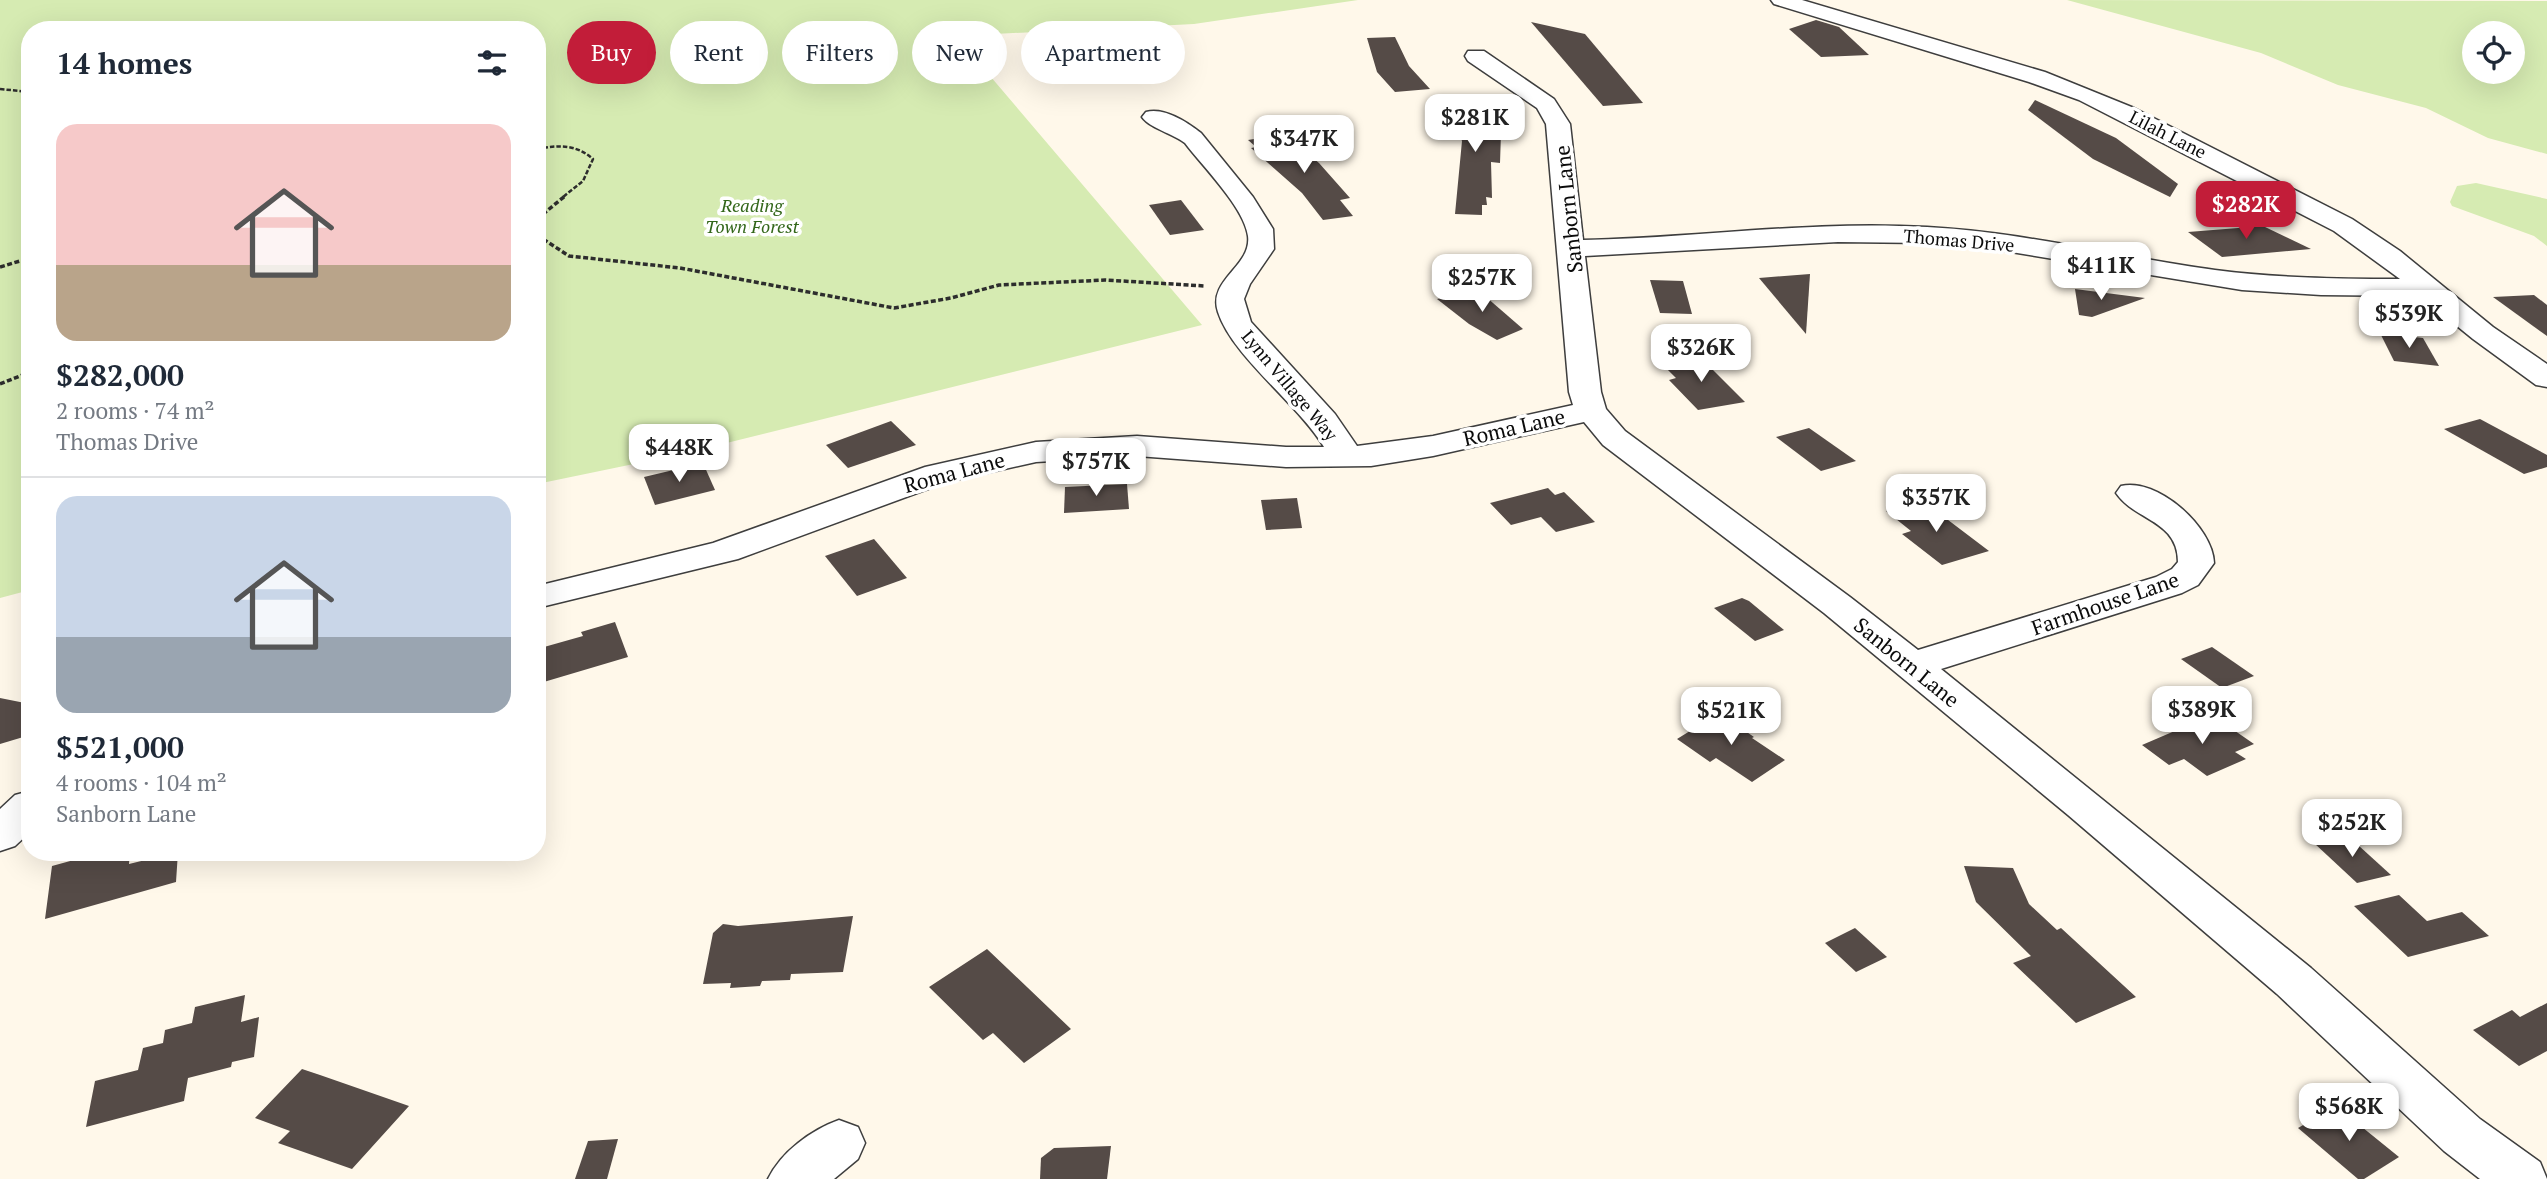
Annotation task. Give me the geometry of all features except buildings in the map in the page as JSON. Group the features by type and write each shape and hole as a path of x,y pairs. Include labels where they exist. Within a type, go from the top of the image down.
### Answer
{"street":[{"name":"Lilah Lane","path":"1781,0 2037,77 2097,99 2343,225 2547,378"},
{"name":"Sanborn Lane","path":"1476,55 1536,95 1555,116 1560,130 1584,392 1591,411 1614,439 1826,597 1912,665 2249,942 2426,1104 2521,1179"},
{"path":"1154,117 1184,130 1193,138 1258,223 1262,240 1260,249 1234,287"},
{"name":"Thomas Drive","path":"1572,248 1633,248 1818,234 1918,235 2039,248 2248,282 2324,287 2427,287"},
{"name":"Lynn Village Way","path":"1234,287 1230,300 1234,319 1323,421 1347,457"},
{"name":"Roma Lane","path":"546,595 725,551 937,474 1036,452 1137,446 1269,456 1347,457 1414,450 1591,411"},
{"name":"Farmhouse Lane","path":"1912,665 2140,596 2185,577 2197,559 2197,548 2191,538 2177,524 2133,493"},
{"path":"0,835 21,815"},
{"path":"795,1179 839,1143"}],"path":[{"path":"0,89 21,91"},
{"path":"546,147 559,144 583,149 593,159 583,181 546,212"},
{"path":"546,241 569,256 680,268 894,308 951,298 999,285 1105,280 1234,287"},
{"path":"0,267 21,261"},
{"path":"0,384 21,376"}],"green space":[{"name":"Reading Town Forest","path":"0,0 1358,0 1194,24 1185,24 1185,21 1021,21 1021,33 1007,33 1007,21 912,21 912,84 997,84 1202,325 682,454 546,482 546,21 21,21 21,592 0,598"},
{"path":"2067,0 2547,1 2547,154 2488,138 2426,108 2338,85 2261,53"},
{"path":"2476,183 2547,199 2547,246 2534,236 2452,206 2450,202 2457,186"}]}
